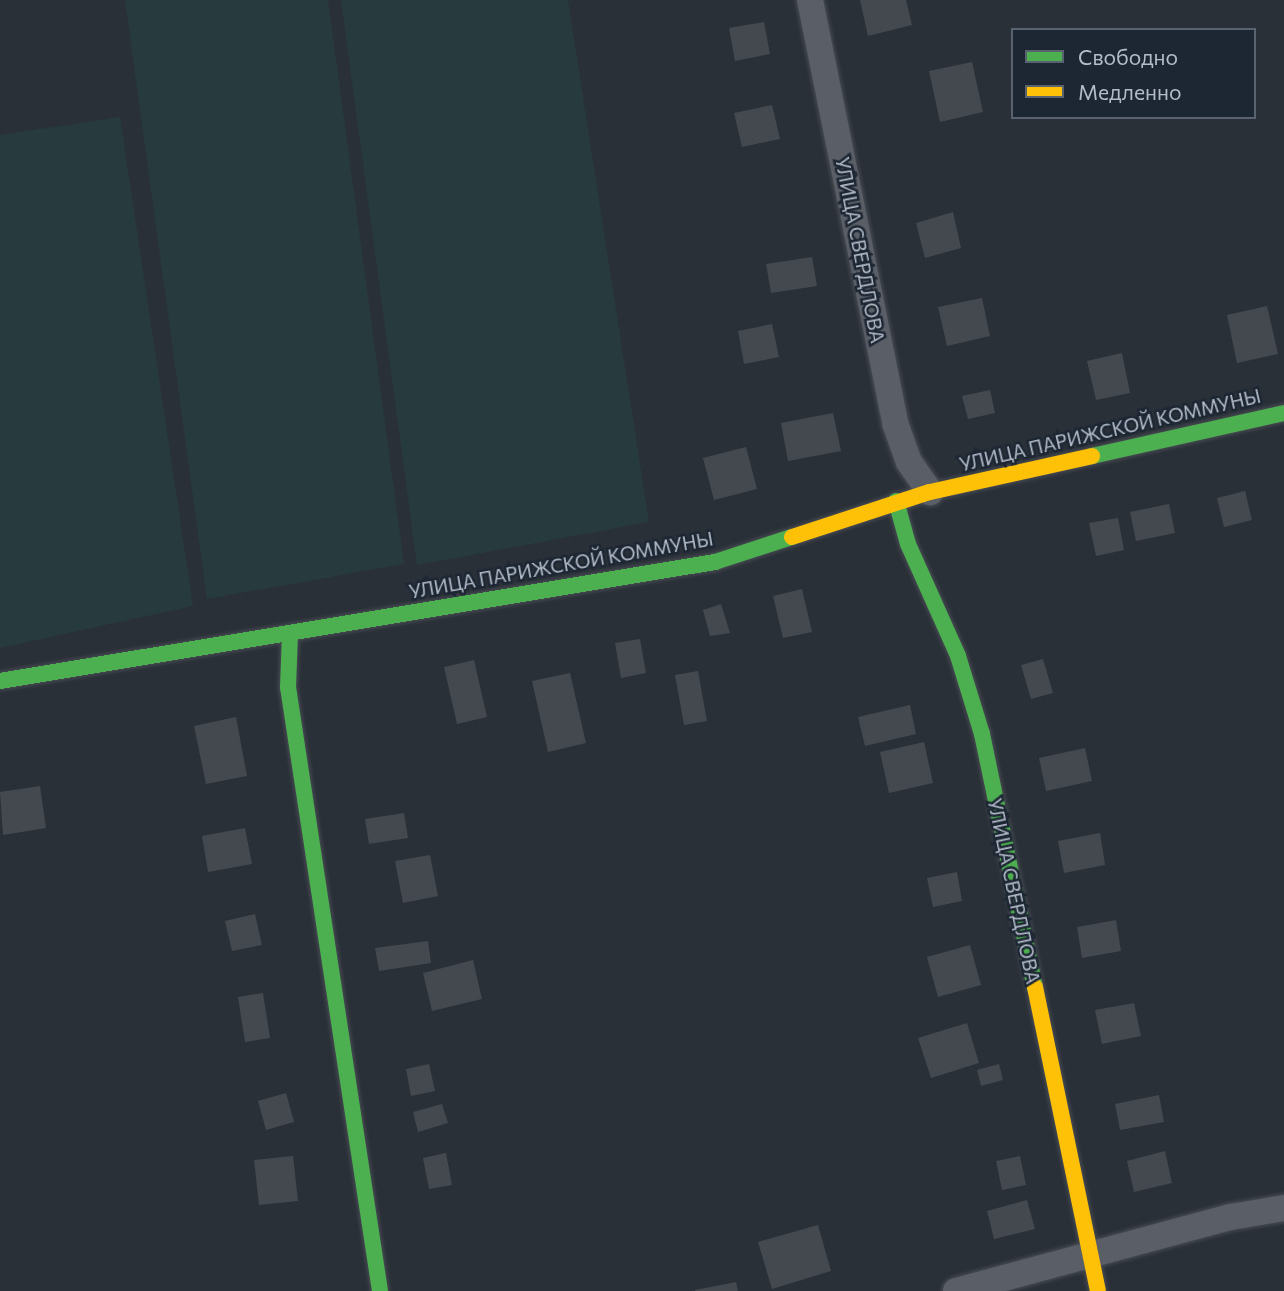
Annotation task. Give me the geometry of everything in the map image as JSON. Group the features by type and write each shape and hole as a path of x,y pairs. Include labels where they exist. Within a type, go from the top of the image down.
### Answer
{"street":[{"name":"УЛИЦА СВЕРДЛОВА","path":"810,0 895,423 909,462 930,492"},
{"name":"УЛИЦА ПАРИЖСКОЙ КОММУНЫ","path":"0,681 715,562 930,492 1284,413"},
{"name":"УЛИЦА СВЕРДЛОВА","path":"896,501 908,544 958,656 982,734 1098,1291"},
{"path":"290,633 288,687 380,1291"},
{"path":"957,1291 1231,1217 1284,1208"}],"green space":[{"path":"125,0 328,0 404,564 207,599"},
{"path":"341,0 568,0 649,522 417,565"},
{"path":"120,117 193,606 0,648 0,135"}],"building":[{"path":"860,0 906,0 912,25 868,36"},
{"path":"764,22 770,54 735,61 729,28"},
{"path":"972,62 983,112 940,122 929,71"},
{"path":"772,105 780,139 742,147 734,113"},
{"path":"953,212 961,248 925,258 916,223"},
{"path":"812,257 817,286 771,293 766,264"},
{"path":"982,298 990,336 947,346 938,307"},
{"path":"1267,306 1278,354 1237,363 1227,315"},
{"path":"772,324 779,357 744,364 738,331"},
{"path":"1122,353 1130,393 1096,400 1087,361"},
{"path":"990,390 995,413 968,419 962,396"},
{"path":"833,413 841,451 788,461 781,423"},
{"path":"746,447 757,489 714,500 703,458"},
{"path":"1245,491 1252,520 1224,527 1217,498"},
{"path":"1169,504 1175,533 1136,541 1130,512"},
{"path":"1118,518 1124,550 1096,556 1089,523"},
{"path":"802,589 812,632 783,638 773,596"},
{"path":"721,604 730,633 710,636 703,610"},
{"path":"640,639 646,673 621,678 615,643"},
{"path":"1043,659 1053,693 1031,699 1021,665"},
{"path":"474,660 487,717 457,724 444,667"},
{"path":"698,671 707,721 684,725 675,675"},
{"path":"570,673 586,743 548,752 532,681"},
{"path":"910,705 916,734 865,746 858,717"},
{"path":"236,717 247,776 206,784 194,726"},
{"path":"924,742 933,783 889,793 880,752"},
{"path":"1085,748 1092,781 1046,791 1039,758"},
{"path":"40,786 46,828 3,835 0,792"},
{"path":"404,813 408,838 369,844 365,819"},
{"path":"245,828 252,864 208,872 202,836"},
{"path":"1100,833 1105,865 1064,873 1058,841"},
{"path":"430,855 438,896 403,903 395,861"},
{"path":"957,872 962,901 933,907 927,878"},
{"path":"255,914 262,945 232,951 225,921"},
{"path":"1116,920 1121,951 1082,958 1077,927"},
{"path":"428,941 431,963 379,971 375,948"},
{"path":"970,945 981,985 938,997 927,957"},
{"path":"473,960 482,999 432,1011 423,973"},
{"path":"263,993 270,1038 245,1042 238,997"},
{"path":"1134,1003 1141,1036 1102,1044 1095,1010"},
{"path":"967,1023 979,1063 931,1078 918,1038"},
{"path":"429,1064 435,1091 411,1096 406,1069"},
{"path":"999,1064 1003,1080 981,1086 977,1070"},
{"path":"286,1093 294,1122 266,1130 258,1101"},
{"path":"1159,1095 1164,1122 1120,1130 1115,1104"},
{"path":"442,1104 448,1123 418,1132 413,1112"},
{"path":"1165,1151 1172,1183 1134,1192 1127,1161"},
{"path":"446,1153 452,1185 429,1189 423,1158"},
{"path":"293,1156 298,1201 259,1205 254,1160"},
{"path":"1020,1156 1026,1185 1002,1190 996,1161"},
{"path":"1027,1200 1035,1229 994,1239 987,1211"},
{"path":"818,1225 831,1271 772,1289 758,1242"},
{"path":"736,1282 738,1291 695,1291 695,1290"}],"traffic: fast":[{"path":"1092,456 1284,413"},
{"path":"896,501 908,544 958,656 982,734 1035,987"},
{"path":"0,681 715,562 792,537"},
{"path":"290,633 288,687 380,1291"}],"traffic: slow":[{"path":"792,537 930,492 1092,456"},
{"path":"1035,987 1098,1291"}]}
